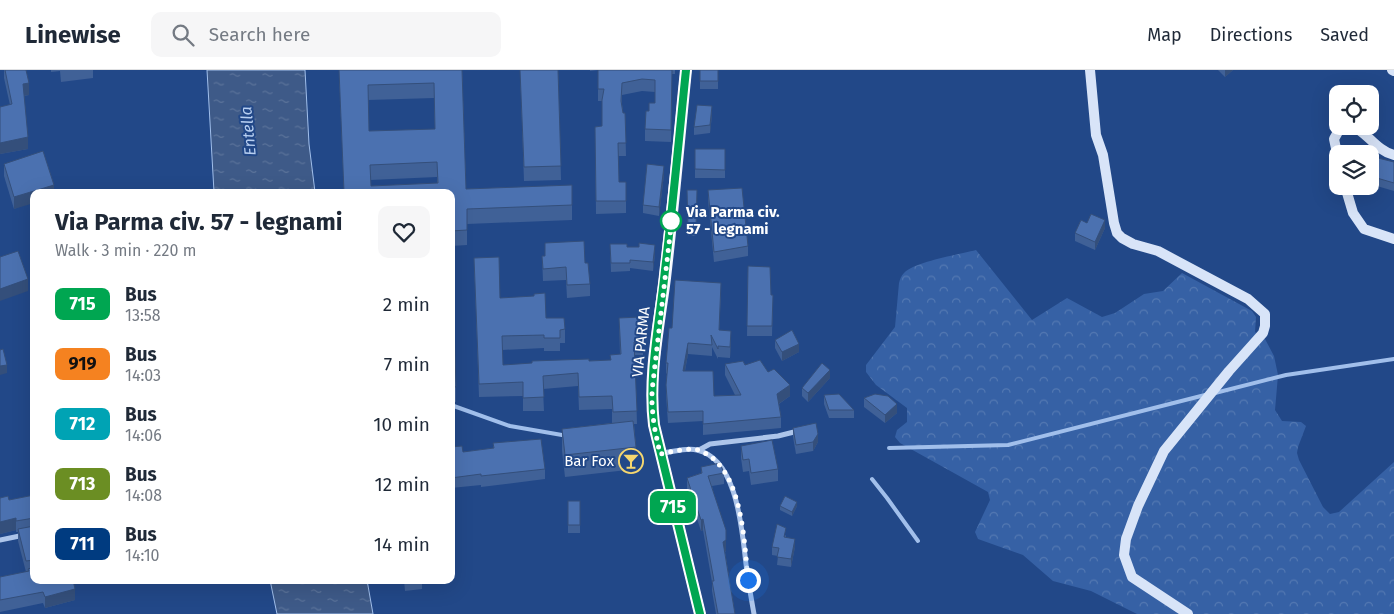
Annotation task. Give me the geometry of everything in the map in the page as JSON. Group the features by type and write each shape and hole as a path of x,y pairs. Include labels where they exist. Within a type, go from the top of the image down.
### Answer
{"main road":[{"name":"VIA PARMA","path":"686,70 672,218 653,377 652,405 660,454 700,614"}],"street":[{"path":"1090,70 1096,135 1103,155 1117,233 1133,244 1158,251 1248,299 1265,314 1266,326 1263,333 1164,450 1138,506 1126,539 1124,555 1132,577 1188,614"},
{"path":"1364,135 1376,147 1394,155"},
{"path":"1348,195 1353,213 1364,229 1394,239"},
{"path":"660,454 699,450 710,444 778,436 807,428"},
{"path":"699,450 710,455 724,471 739,505 754,614"},
{"path":"0,540 30,534"}],"green space":[{"path":"976,250 1032,320 1067,298 1102,317 1115,313 1144,294 1163,291 1182,273 1252,311 1256,317 1255,332 1265,339 1274,356 1278,375 1275,410 1282,421 1301,422 1306,426 1297,453 1323,507 1330,514 1339,512 1394,462 1394,614 1137,614 1091,591 1053,581 1023,555 978,539 975,532 990,500 988,492 900,443 895,437 897,430 907,422 907,408 876,385 866,372 866,365 895,327 899,283 903,274 927,262"}],"water":[{"name":"Entella","path":"207,70 305,70 309,144 315,189 214,189"},
{"path":"271,584 368,584 373,614 277,614"}],"building":[{"path":"5,70 26,70 29,83 23,84 28,137 0,143 0,107 12,104"},
{"path":"339,70 462,70 466,189 572,185 572,205 467,209 467,230 455,231 455,189 344,189","holes":["434,83 435,129 369,131 368,85","437,162 438,183 371,186 370,165"]},
{"path":"520,70 558,70 561,166 524,167"},
{"path":"598,70 672,70 671,130 645,129 646,111 649,111 649,103 655,103 655,80 642,79 622,83 621,101 623,113 625,113 626,143 618,143 619,182 626,182 626,201 596,201 595,127 602,126 604,89 598,89"},
{"path":"700,70 718,70 718,81 700,81"},
{"path":"697,105 712,106 710,125 694,127"},
{"path":"695,149 725,149 725,170 695,169"},
{"path":"43,151 54,185 41,189 30,189 30,192 14,197 4,164"},
{"path":"1379,158 1394,162 1394,183 1379,179"},
{"path":"647,164 664,166 659,207 643,205"},
{"path":"742,188 748,246 714,252 708,190"},
{"path":"687,190 697,190 696,227 688,227"},
{"path":"1091,214 1105,220 1095,242 1075,233 1081,220 1087,223"},
{"path":"584,241 585,263 588,263 590,284 567,285 566,267 543,269 542,256 545,256 545,243"},
{"path":"639,243 655,245 653,262 630,260 630,263 611,263 610,244 627,244 627,247 639,247"},
{"path":"18,251 28,279 0,289 0,257"},
{"path":"499,257 500,298 534,296 534,294 545,293 546,318 564,318 565,329 560,330 560,338 544,338 544,335 502,336 503,365 532,363 532,361 611,360 610,355 621,354 619,318 641,317 643,341 634,342 637,411 613,412 612,396 579,397 578,373 543,376 544,397 523,398 523,382 479,384 474,258"},
{"path":"748,266 770,267 771,295 773,295 772,326 747,326"},
{"path":"675,280 721,283 719,330 731,331 730,347 718,346 718,349 711,335 712,345 688,343 683,371 713,371 714,396 741,395 725,364 743,361 745,365 760,360 768,372 774,369 790,385 777,394 781,417 703,424 703,411 668,412 666,385 668,363 666,363 669,328 672,328"},
{"path":"792,330 799,344 782,352 775,340"},
{"path":"3,349 7,365 0,366 0,350"},
{"path":"455,355 456,387 455,387"},
{"path":"822,363 830,370 808,393 802,388"},
{"path":"839,394 854,410 829,410 824,395"},
{"path":"875,394 888,396 897,404 885,415 864,398"},
{"path":"633,421 636,447 565,455 562,429"},
{"path":"816,423 818,434 813,442 796,445 793,428"},
{"path":"541,439 545,469 455,477 455,447 462,446 463,452 494,448 493,443"},
{"path":"772,440 778,469 751,473 749,459 743,460 741,446"},
{"path":"720,463 724,473 708,476 726,530 726,540 723,542 735,614 718,614 703,519 701,520 687,478 702,473 701,467"},
{"path":"8,496 9,500 30,496 30,519 16,521 16,518 0,522 0,498"},
{"path":"785,496 797,502 792,512 780,506"},
{"path":"568,501 580,501 580,525 568,525"},
{"path":"777,524 786,528 784,537 795,539 791,559 777,557 779,548 772,547"},
{"path":"30,527 30,560 26,561 18,529"},
{"path":"30,568 30,584 74,584 75,589 45,597 43,592 0,600 0,577 29,571 28,569"}],"waterway":[{"path":"1215,393 1286,375 1394,359"},
{"path":"889,448 1008,445 1205,395"},
{"path":"455,406 510,426 562,435"},
{"path":"872,479 918,541"}],"bus line":[{"name":"715","path":"686,70 672,218 653,377 652,405 654,425 700,614"}],"place":[{"name":"Via Parma civ. 57 - legnami","path":"671,221"},
{"name":"Bar Fox","path":"631,461"}],"route":[{"path":"671,221 672,218 653,377 652,405 660,454 696,449 710,455 724,471 739,505 748,580"}]}
